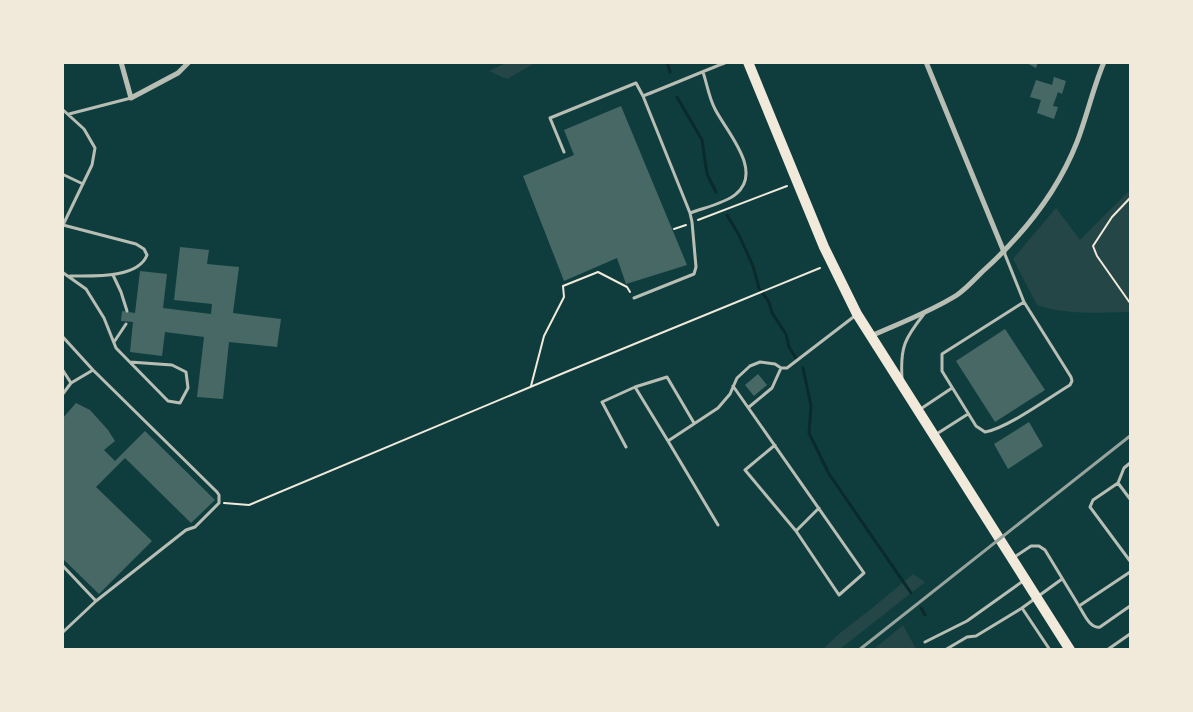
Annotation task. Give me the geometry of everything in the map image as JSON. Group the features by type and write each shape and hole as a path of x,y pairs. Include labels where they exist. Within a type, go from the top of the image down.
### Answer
{"main road":[{"path":"748,62 824,247 857,314 1070,650"}],"street":[{"path":"121,62 131,98 178,73 189,62"},
{"path":"926,62 1004,252"},
{"path":"871,336 926,312 959,293 1004,252 1027,227 1046,200 1067,164 1077,142 1104,62"}],"lane":[{"path":"643,96 728,62"},
{"path":"690,213 730,198 742,187 745,179 746,168 743,156 714,107 703,72"},
{"path":"564,152 550,118 636,83 690,213 696,267 694,274 634,298"},
{"path":"69,114 131,98"},
{"path":"62,109 84,129 95,148 92,165 63,225 136,244 144,249 147,255 144,262 133,269 113,274 70,276"},
{"path":"62,174 83,184"},
{"path":"1004,252 1024,302 1072,381 1070,385 994,431 985,432 981,430 968,414 942,371 942,354 1024,302"},
{"path":"62,272 86,288 104,318 116,348 168,401 180,403 188,388 186,372 172,364 130,362"},
{"path":"113,274 127,311"},
{"path":"903,386 901,359 904,346 911,331 926,312"},
{"path":"668,441 718,408 730,394 737,378 750,366 760,362 788,368 857,314"},
{"path":"114,342 126,324"},
{"path":"62,336 93,370 219,495 219,503 195,527 186,530 96,601 62,633"},
{"path":"749,408 772,388 781,368"},
{"path":"62,369 71,383"},
{"path":"62,395 71,383 93,370"},
{"path":"626,448 602,402 635,388 667,377 694,423"},
{"path":"733,386 775,445 864,573 839,595 796,531 745,470 775,445"},
{"path":"635,388 718,525"},
{"path":"918,410 952,388"},
{"path":"934,436 968,414"},
{"path":"1130,463 1124,468 1118,483 1093,500 1090,507 1130,561"},
{"path":"1118,483 1130,498"},
{"path":"796,531 819,508"},
{"path":"1012,558 1032,546 1039,546 1045,550 1092,626 1096,628 1130,606"},
{"path":"62,565 96,601"},
{"path":"1079,606 1130,572"},
{"path":"944,650 967,637 976,636 1022,608 1062,579"},
{"path":"925,642 967,621 1026,580"},
{"path":"1022,608 1050,650"},
{"path":"1107,650 1130,634"}],"path":[{"path":"674,229 787,186"},
{"path":"1130,198 1112,217 1093,246 1097,256 1130,303"},
{"path":"219,503 249,505 820,268"},
{"path":"531,387 544,336 564,298 563,286 598,272 627,286 634,298"}],"shaded area":[{"path":"506,63 535,63 507,79 489,71"},
{"path":"1130,190 1130,314 1129,312 1071,312 1037,305 1013,259 1056,208 1080,240"},
{"path":"913,574 925,582 840,649 823,649 840,633"},
{"path":"903,625 916,649 874,649"}],"building":[{"path":"1025,62 1038,62 1036,68"},
{"path":"1054,77 1066,81 1062,94 1058,92 1053,106 1058,107 1054,119 1037,113 1041,100 1030,97 1036,80 1052,85"},
{"path":"621,106 687,265 626,284 617,258 564,281 523,176 574,155 564,130"},
{"path":"180,247 209,250 207,264 239,267 233,313 281,319 277,347 229,342 223,399 197,397 204,337 165,332 162,356 130,352 133,322 121,321 122,311 135,313 140,271 167,274 163,308 211,314 212,304 174,300"},
{"path":"1005,329 1045,390 995,422 956,361"},
{"path":"758,374 767,385 754,396 745,385"},
{"path":"76,403 90,410 108,430 115,441 104,450 115,461 145,431 215,500 191,523 125,458 96,487 152,541 99,594 62,558 62,419"},
{"path":"1029,422 1043,446 1008,469 994,444"}],"waterway":[{"path":"667,62 670,72"},
{"path":"677,97 702,140 707,174 716,192"},
{"path":"727,215 739,235 753,266 759,288 769,302 772,313 786,334 789,347 796,358"},
{"path":"803,368 811,406 809,433 829,474 911,593"},
{"path":"921,608 925,615"}],"railway":[{"path":"859,650 1130,436"}]}
